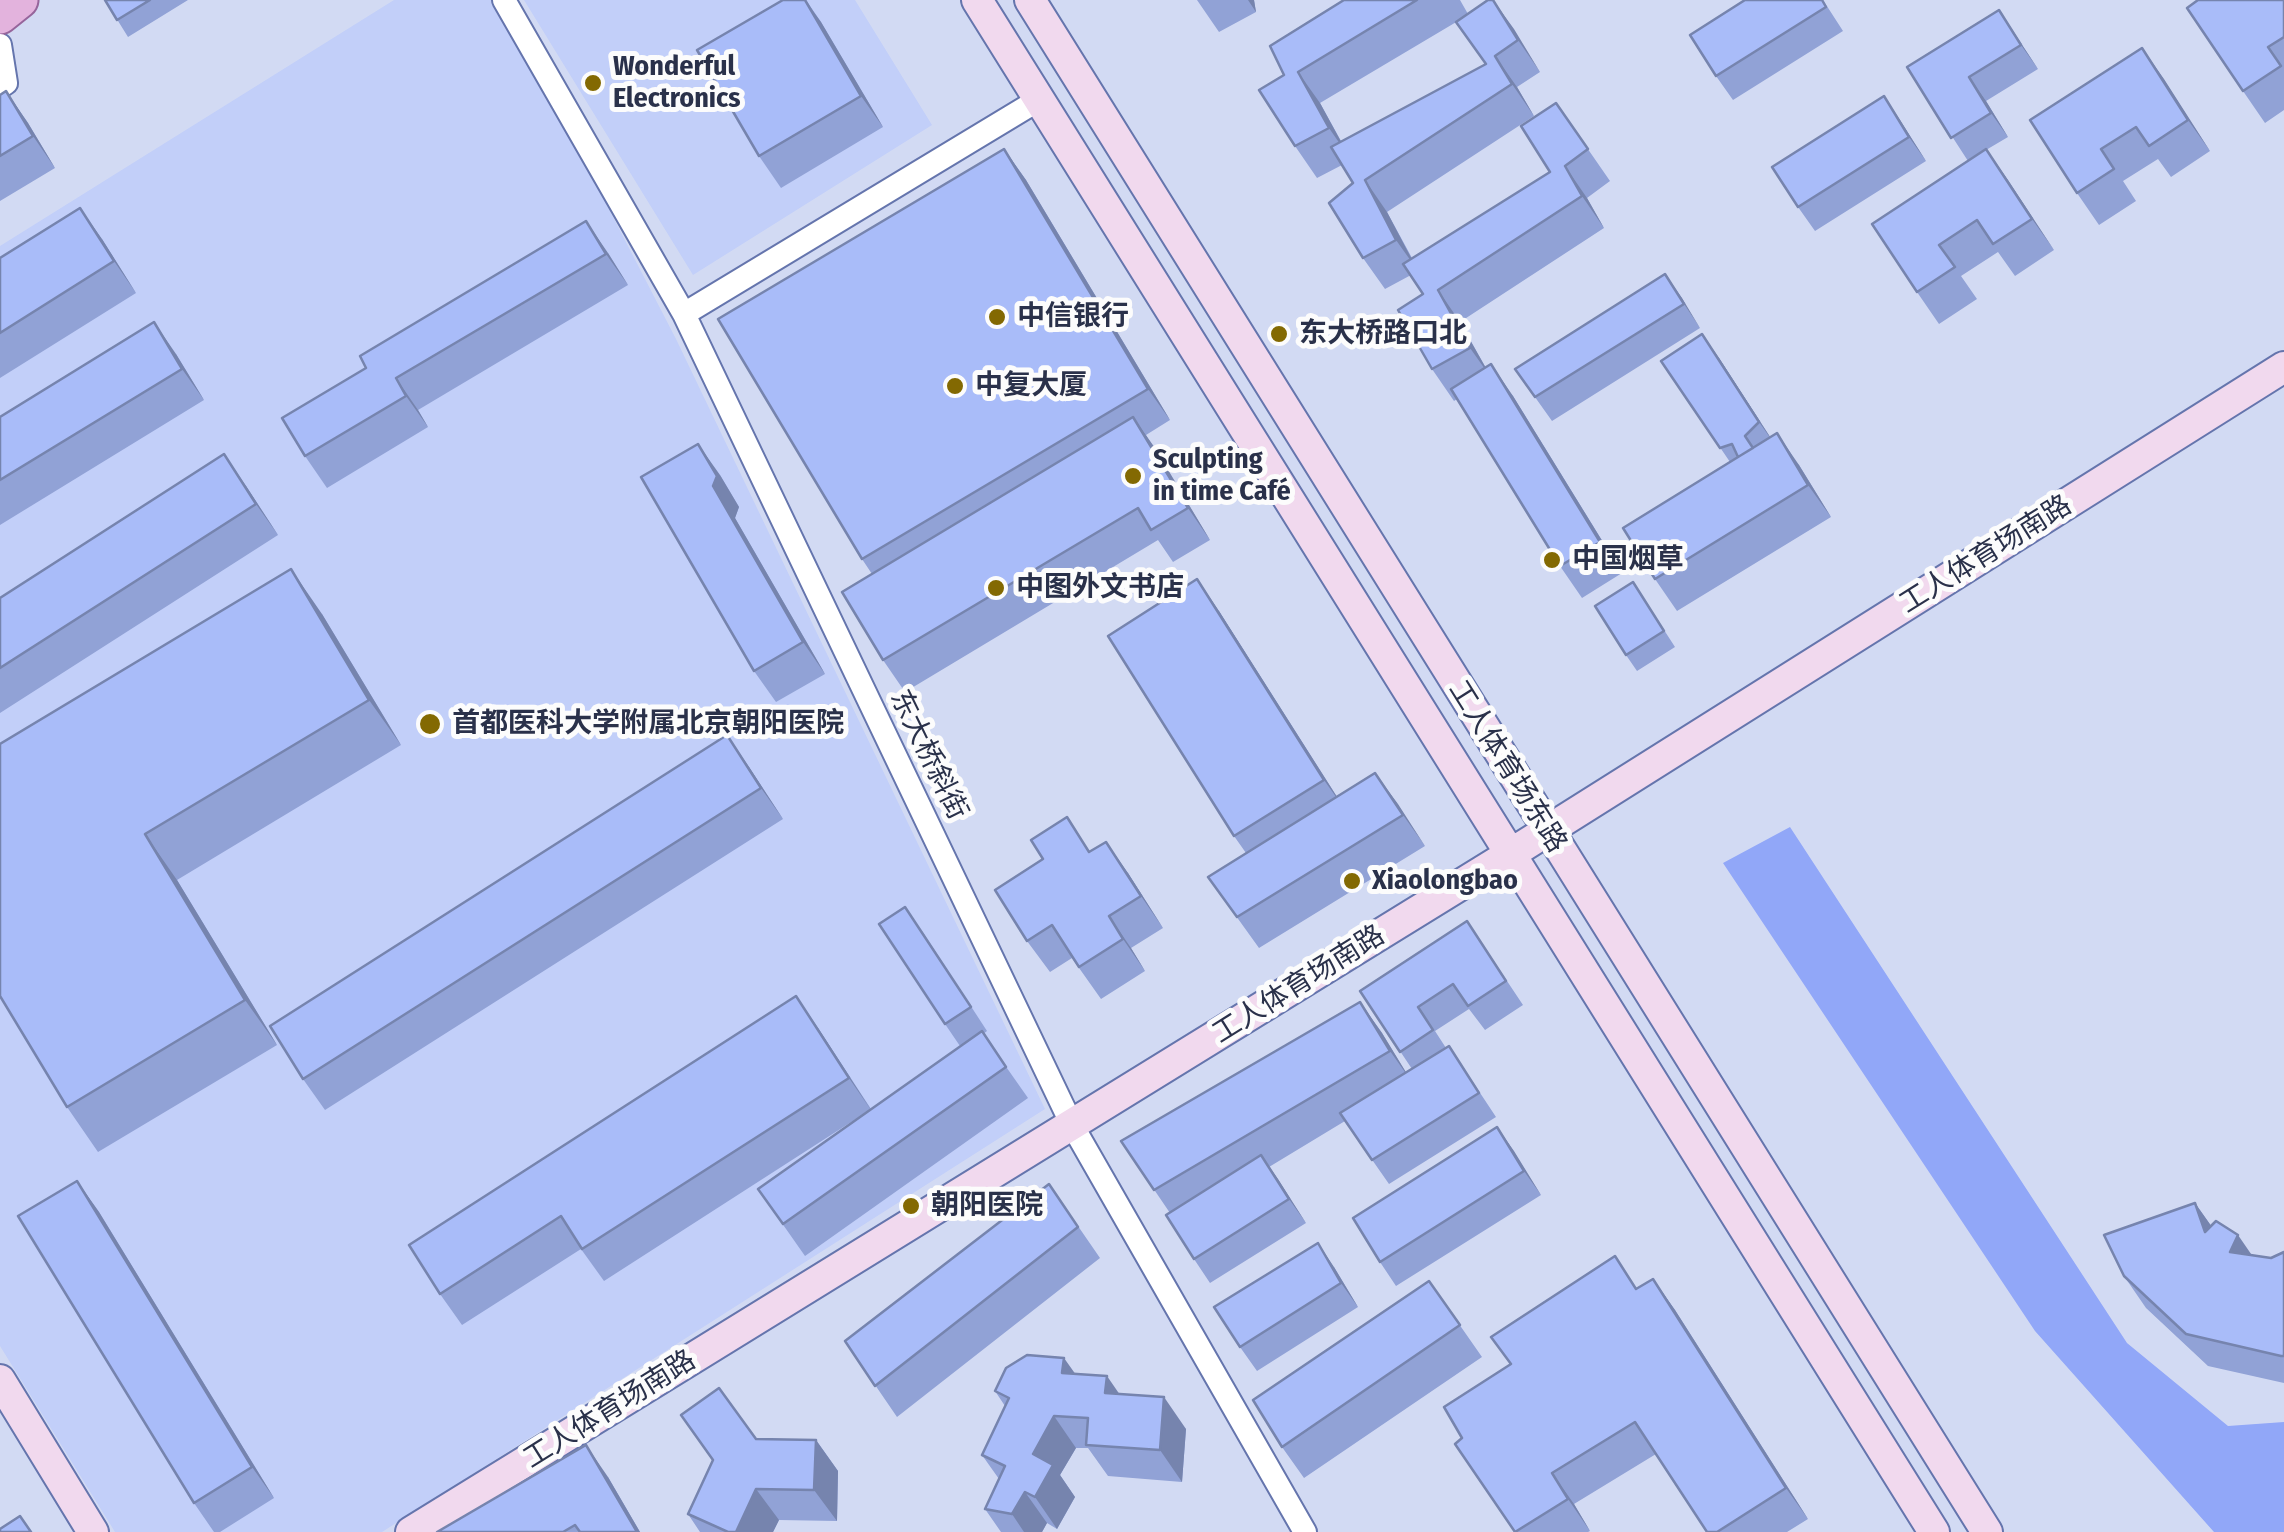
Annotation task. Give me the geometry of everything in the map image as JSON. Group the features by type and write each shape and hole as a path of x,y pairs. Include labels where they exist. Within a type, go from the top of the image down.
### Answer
{"main road":[{"path":"0,16 20,0"},
{"name":"工人体育场东路","path":"978,0 1934,1532"},
{"name":"工人体育场东路","path":"1030,0 1987,1532"},
{"name":"工人体育场南路","path":"412,1532 1548,831 2284,367"},
{"path":"0,1380 93,1532"}],"street":[{"name":"东大桥斜街","path":"504,0 684,314 1072,1125 1305,1532"},
{"path":"0,45 6,82 0,87"},
{"path":"684,314 1040,99"}],"shaded area":[{"name":"首都医科大学附属北京朝阳医院","path":"394,0 501,0 676,339 1045,1109 382,1532 115,1532 0,1346 0,246"},
{"path":"524,0 855,0 932,125 693,275"}],"water":[{"path":"1790,827 2127,1343 2228,1426 2284,1422 2284,1532 2214,1532 2035,1331 1723,863"}],"building":[{"path":"105,0 150,0 117,20"},
{"path":"783,0 805,0 861,96 759,156 697,50"},
{"path":"1344,0 1417,0 1298,72 1329,128 1295,146 1259,90 1284,75 1270,46"},
{"path":"1493,0 1518,40 1495,56 1512,84 1365,180 1396,240 1363,258 1329,203 1353,183 1331,147 1486,64 1456,22"},
{"path":"1745,0 1822,0 1826,7 1716,76 1690,35"},
{"path":"2198,0 2284,0 2284,37 2268,47 2281,66 2243,91 2187,8"},
{"path":"1999,10 2021,45 1969,77 1991,113 1951,138 1907,67"},
{"path":"2142,48 2188,120 2149,146 2136,127 2101,149 2114,169 2077,193 2030,120"},
{"path":"6,91 33,136 0,156 0,95"},
{"path":"1884,96 1909,137 1798,207 1772,167"},
{"path":"1556,103 1588,149 1565,166 1582,196 1438,290 1470,348 1432,369 1398,310 1423,294 1403,264 1550,172 1521,126"},
{"name":"中复大厦","path":"1004,149 1148,389 862,559 718,319"},
{"path":"1986,149 2032,219 1993,244 1977,220 1939,245 1955,267 1917,292 1872,224"},
{"path":"80,208 114,261 0,333 0,258"},
{"path":"586,221 606,254 396,378 406,396 305,456 282,418 366,368 360,356"},
{"path":"1665,274 1684,304 1535,397 1515,369"},
{"path":"154,322 182,369 0,480 0,417"},
{"path":"1702,334 1759,422 1745,436 1753,448 1738,457 1732,444 1720,448 1661,361"},
{"path":"1491,364 1600,542 1560,566 1451,389"},
{"path":"1133,417 1188,508 1151,530 1138,508 883,660 842,592"},
{"path":"1777,433 1808,485 1655,579 1623,528"},
{"path":"698,444 717,476 713,486 803,642 754,671 641,477"},
{"path":"224,454 256,504 0,668 0,598"},
{"path":"291,569 369,700 145,834 245,1000 67,1107 0,996 0,744"},
{"path":"1197,579 1324,780 1234,836 1108,636"},
{"path":"1633,582 1664,631 1626,655 1595,606"},
{"path":"727,735 761,788 303,1079 270,1026"},
{"path":"1375,773 1403,815 1237,917 1208,877"},
{"path":"1067,817 1089,852 1106,842 1141,896 1109,916 1123,939 1079,967 1052,925 1027,941 995,890 1043,859 1031,840"},
{"path":"905,907 971,1007 945,1024 879,924"},
{"path":"1467,921 1506,981 1468,1006 1453,984 1418,1007 1433,1030 1400,1052 1360,991"},
{"path":"796,996 849,1078 582,1249 561,1216 440,1294 409,1245"},
{"path":"1360,1002 1390,1051 1154,1190 1121,1141"},
{"path":"982,1031 1006,1067 783,1224 758,1189"},
{"path":"1449,1046 1479,1093 1372,1160 1340,1113"},
{"path":"1497,1127 1524,1171 1380,1262 1353,1218"},
{"path":"1261,1155 1289,1199 1194,1259 1166,1215"},
{"path":"77,1181 252,1467 194,1503 18,1216"},
{"path":"1049,1184 1078,1227 875,1386 845,1341"},
{"path":"2195,1203 2205,1232 2216,1221 2238,1235 2230,1252 2271,1258 2284,1252 2284,1356 2186,1334 2124,1276 2104,1235"},
{"path":"1318,1243 1341,1283 1240,1347 1214,1307"},
{"path":"1615,1256 1636,1289 1653,1279 1786,1488 1717,1532 1707,1532 1635,1422 1552,1473 1568,1499 1515,1532 1455,1444 1462,1438 1444,1407 1511,1364 1491,1337"},
{"path":"1429,1281 1460,1325 1282,1447 1253,1400"},
{"path":"1027,1355 1064,1358 1062,1373 1107,1376 1105,1393 1164,1397 1160,1450 1086,1445 1088,1418 1054,1416 1033,1454 1053,1465 1035,1497 1025,1492 1012,1514 985,1509 1005,1466 982,1455 1009,1398 995,1391 1006,1368"},
{"path":"719,1388 756,1439 816,1440 814,1490 756,1489 736,1532 688,1514 713,1460 681,1415"},
{"path":"586,1445 637,1532 580,1532 575,1525 563,1532 437,1532"},
{"path":"20,1516 31,1532 0,1532 0,1529"}],"place":[{"name":"Wonderful Electronics","path":"593,83"},
{"name":"中信银行","path":"997,317"},
{"name":"东大桥路口北","path":"1279,334"},
{"name":"中复大厦","path":"955,386"},
{"name":"Sculpting in time Café","path":"1133,476"},
{"name":"中国烟草","path":"1552,560"},
{"name":"中图外文书店","path":"996,588"},
{"name":"首都医科大学附属北京朝阳医院","path":"430,724"},
{"name":"Xiaolongbao","path":"1352,881"},
{"name":"朝阳医院","path":"911,1206"}]}
